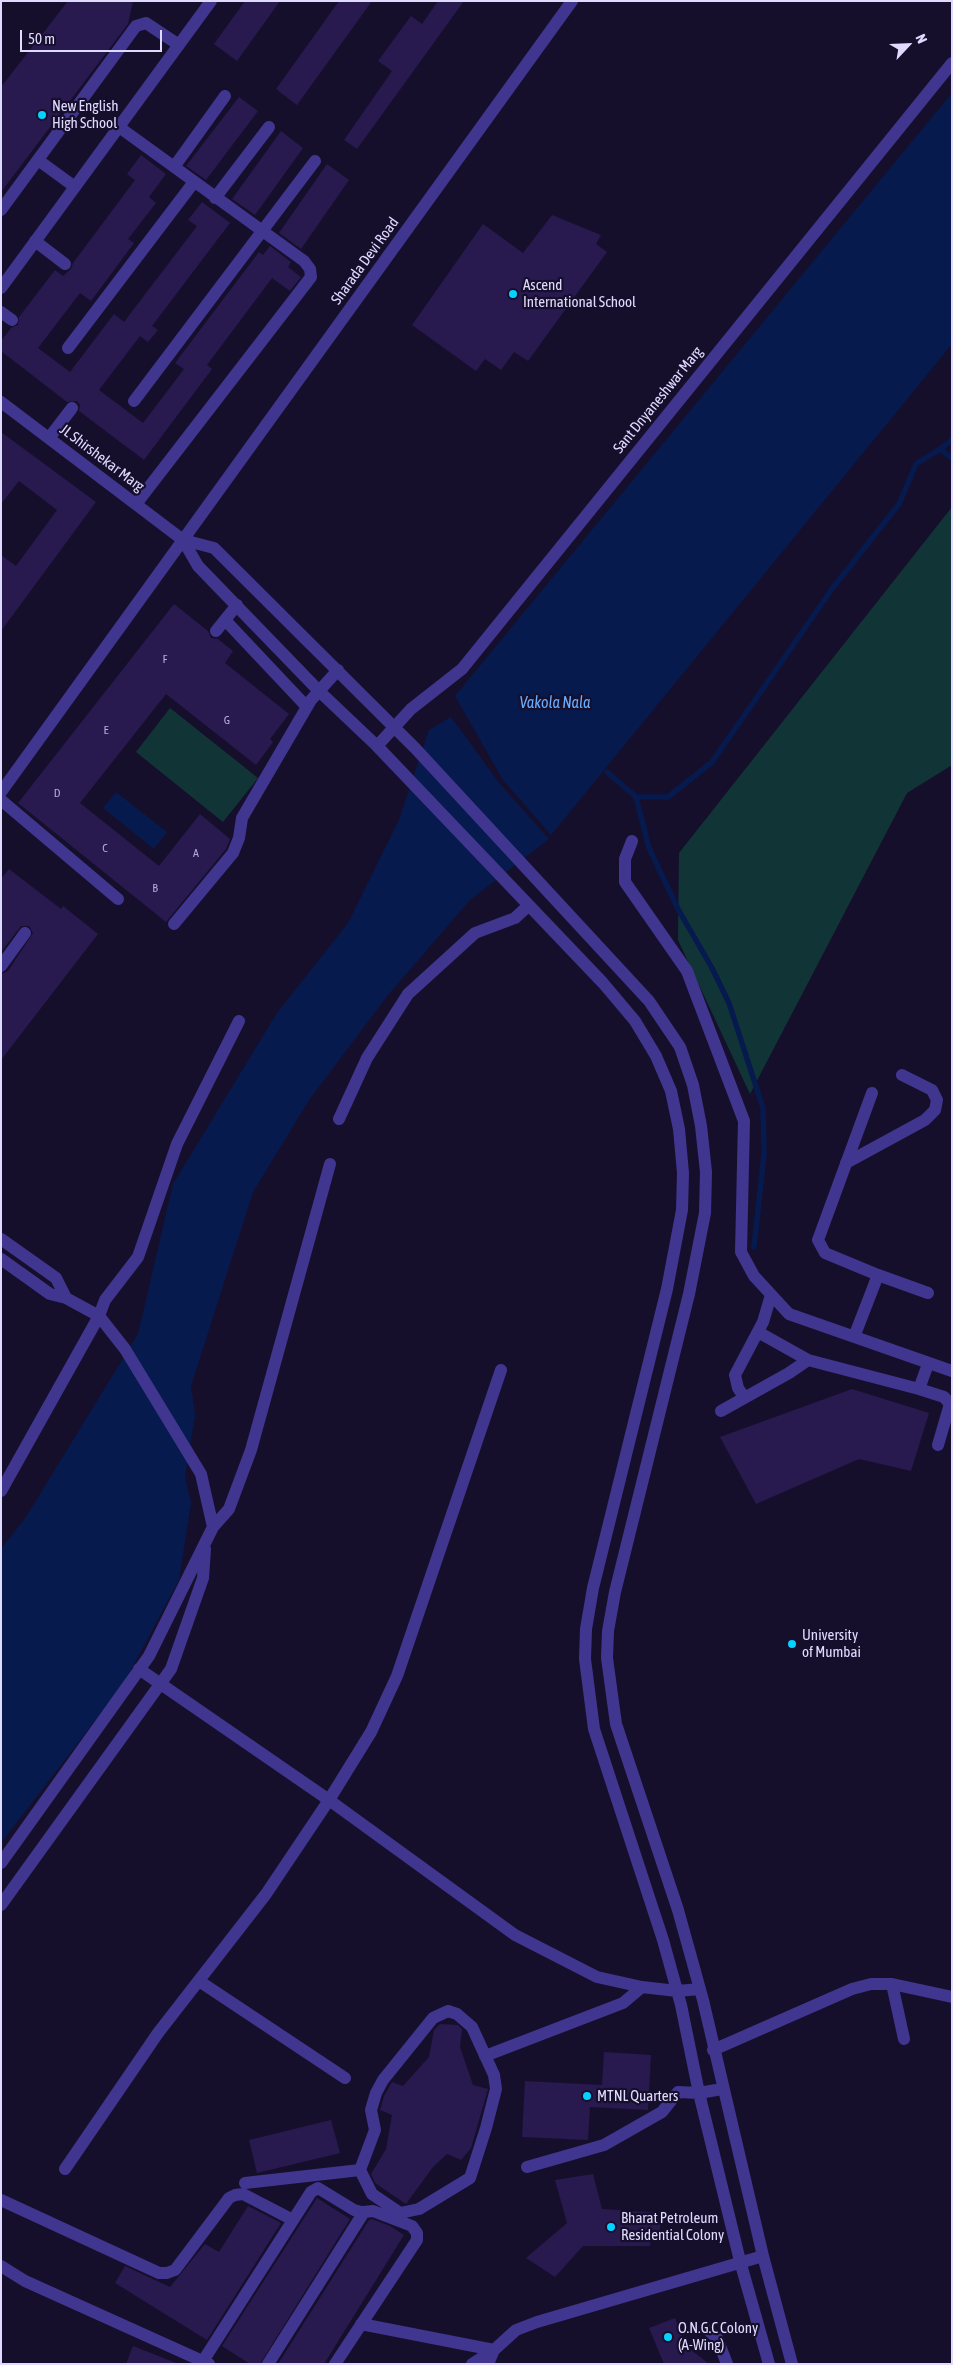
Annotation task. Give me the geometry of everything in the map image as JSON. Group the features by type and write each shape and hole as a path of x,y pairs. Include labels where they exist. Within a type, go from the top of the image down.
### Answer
{"street":[{"path":"2,284 211,1"},
{"name":"Sharada Devi Road","path":"1,792 572,1"},
{"path":"1,210 136,26 146,23 178,45"},
{"name":"Sant Dnyaneshwar Marg","path":"377,746 411,709 462,668 952,63"},
{"path":"174,167 225,96"},
{"path":"119,127 304,261 310,269 311,277 136,504"},
{"path":"215,198 269,127"},
{"path":"38,160 75,186"},
{"path":"134,401 315,161"},
{"path":"68,348 194,182"},
{"path":"35,241 65,264"},
{"path":"1,312 12,320"},
{"name":"JL Shirshekar Marg","path":"1,402 183,540"},
{"path":"49,438 72,408"},
{"path":"183,540 198,566 319,691 377,746 603,983 636,1021 656,1056 671,1091 678,1129 683,1182 682,1210 667,1289 592,1588 586,1629 585,1659 594,1729 663,1940 677,1991 699,2093 740,2261 769,2364"},
{"path":"183,540 214,548 415,748 649,1001 680,1047 693,1085 701,1126 706,1172 705,1213 689,1294 615,1592 608,1631 607,1658 616,1724 685,1935 700,1989 762,2256 792,2364"},
{"path":"216,631 237,605"},
{"path":"225,620 307,707"},
{"path":"263,660 274,644"},
{"path":"174,924 233,852 239,838 242,818 307,707 338,670"},
{"path":"1,800 118,899"},
{"path":"632,841 625,859 625,882 687,971 744,1120 741,1252 754,1276 789,1314 952,1371"},
{"path":"339,1119 368,1058 408,994 475,933 515,918 526,904"},
{"path":"1,966 25,933"},
{"path":"1,1491 99,1316 109,1294 115,1289 138,1257 177,1144 239,1021"},
{"path":"846,1163 925,1120 935,1110 937,1100 932,1090 902,1075"},
{"path":"872,1093 818,1240 825,1253 928,1293"},
{"path":"1,1864 140,1669 162,1630 213,1527 229,1509 251,1450 330,1164"},
{"path":"1,1239 56,1278 66,1298"},
{"path":"1,1259 50,1294 66,1298 99,1316 124,1349 201,1474 213,1527"},
{"path":"854,1337 878,1275"},
{"path":"667,1289 689,1294"},
{"path":"744,1397 738,1388 735,1375 758,1332 771,1295"},
{"path":"758,1332 808,1360 944,1397 950,1404 938,1445"},
{"path":"720,1410 808,1360"},
{"path":"919,1389 928,1364"},
{"path":"65,2169 158,2033 266,1894 329,1800 371,1732 396,1676 501,1370"},
{"path":"1,1904 171,1669 203,1578 205,1546"},
{"path":"162,1630 181,1642"},
{"path":"140,1669 329,1800 515,1935 597,1977 642,1987 677,1991 700,1989"},
{"path":"74,1763 94,1776"},
{"path":"663,1940 685,1935"},
{"path":"199,1981 345,2078"},
{"path":"713,2050 852,1989 871,1984 892,1984 952,1997"},
{"path":"892,1984 904,2039"},
{"path":"485,2056 623,2003 642,1987"},
{"path":"448,2012 457,2014 472,2027 494,2075 496,2089 470,2178 419,2209 400,2213 372,2194 360,2170 375,2130 371,2110 376,2093 383,2080 433,2018 448,2012"},
{"path":"528,2167 604,2146 662,2112 678,2092 699,2093 722,2089"},
{"path":"245,2183 360,2170"},
{"path":"1,2266 25,2281 206,2362 311,2192 318,2188 354,2210 364,2213 372,2211 412,2226 417,2240 335,2364"},
{"path":"1,2200 159,2273 175,2270 229,2198 235,2195 243,2194 293,2220"},
{"path":"268,2364 364,2213"},
{"path":"472,2364 494,2350 516,2330 536,2322 762,2256"},
{"path":"361,2324 494,2350"},
{"path":"709,2331 717,2338 727,2364"},
{"path":"488,2364 494,2350"}],"green space":[{"path":"952,507 952,765 907,793 750,1094 678,940 679,853"},
{"path":"170,708 258,778 223,822 136,752"}],"water":[{"name":"Vakola Nala","path":"952,93 952,344 551,835 503,780 455,696"},
{"path":"451,717 500,784 549,839 470,900 388,995 309,1100 253,1192 191,1386 195,1415 185,1477 191,1503 179,1580 124,1683 1,1843 1,1549 26,1517 138,1334 173,1184 277,1013 348,923 399,820 429,730"},
{"path":"116,792 167,832 154,849 103,808"}],"building":[{"path":"68,1 133,1 128,24 1,192 1,87"},
{"path":"245,1 280,1 237,61 214,44"},
{"path":"339,1 372,1 297,105 276,89"},
{"path":"438,1 464,1 357,149 344,140 392,71 378,61 411,16 422,24"},
{"path":"239,97 258,111 206,180 186,166"},
{"path":"281,131 303,148 255,215 232,199"},
{"path":"141,155 166,174 149,197 156,203 128,239 134,243 91,301 80,293 38,348 70,372 114,314 124,322 197,226 188,220 202,202 230,223 152,326 158,330 148,342 140,336 99,390 143,423 184,369 175,363 259,252 263,255 270,246 291,262 288,267 301,277 290,291 272,278 207,365 212,369 144,460 79,411 80,405 77,401 67,402 1,351 1,341 11,328 18,325 19,317 55,270 63,276 71,269 73,263 135,180 127,174"},
{"path":"327,164 349,180 301,249 279,233"},
{"path":"552,215 601,235 596,244 607,252 528,361 514,352 501,370 485,359 476,371 412,325 483,224 523,253"},
{"path":"1,432 96,502 1,631 1,555 16,566 57,510 19,481 1,504"},
{"path":"174,604 208,631 211,638 218,639 233,651 225,663 289,714 270,739 273,742 256,765 166,694 80,803 159,866 200,814 230,839 226,849 166,922 18,803"},
{"path":"9,869 61,909 63,906 98,934 1,1060 1,974 8,971 33,933 29,926 21,926 1,952 1,879"},
{"path":"852,1389 929,1413 911,1471 859,1459 756,1504 720,1437"},
{"path":"440,2024 458,2025 462,2029 460,2047 473,2085 488,2089 471,2148 461,2160 447,2154 433,2167 406,2204 375,2183 371,2174 386,2149 392,2115 380,2110 384,2096 392,2082 403,2086 429,2057 434,2030"},
{"name":"MTNL Quarters","path":"604,2052 651,2055 648,2110 590,2107 588,2140 522,2137 525,2081 602,2085"},
{"path":"331,2120 340,2153 257,2173 249,2140"},
{"name":"Bharat Petroleum Residential Colony","path":"593,2174 602,2209 661,2213 660,2231 652,2231 650,2246 583,2246 555,2277 526,2258 567,2223 555,2180"},
{"path":"317,2198 350,2219 260,2364 250,2364 222,2346"},
{"path":"248,2206 281,2223 207,2340 115,2283 125,2266 170,2287 205,2244 219,2252"},
{"path":"372,2219 390,2226 404,2235 324,2364 278,2364 369,2220"},
{"name":"O.N.G.C Colony (A-Wing)","path":"675,2318 686,2346 709,2364 664,2364 649,2328"},
{"path":"133,2346 176,2363 176,2364 126,2364"}],"waterway":[{"path":"940,449 952,440"},
{"path":"607,772 636,797 668,797 712,762 832,589 899,504 916,464 940,449 952,458"},
{"path":"636,797 649,848 678,909 712,968 729,1003 763,1108 764,1154 754,1247"}],"place":[{"name":"New English High School","path":"42,115"},
{"name":"Ascend International School","path":"513,294"},
{"name":"University of Mumbai","path":"792,1644"},
{"name":"MTNL Quarters","path":"587,2096"},
{"name":"Bharat Petroleum Residential Colony","path":"611,2227"},
{"name":"O.N.G.C Colony (A-Wing)","path":"668,2337"}]}
